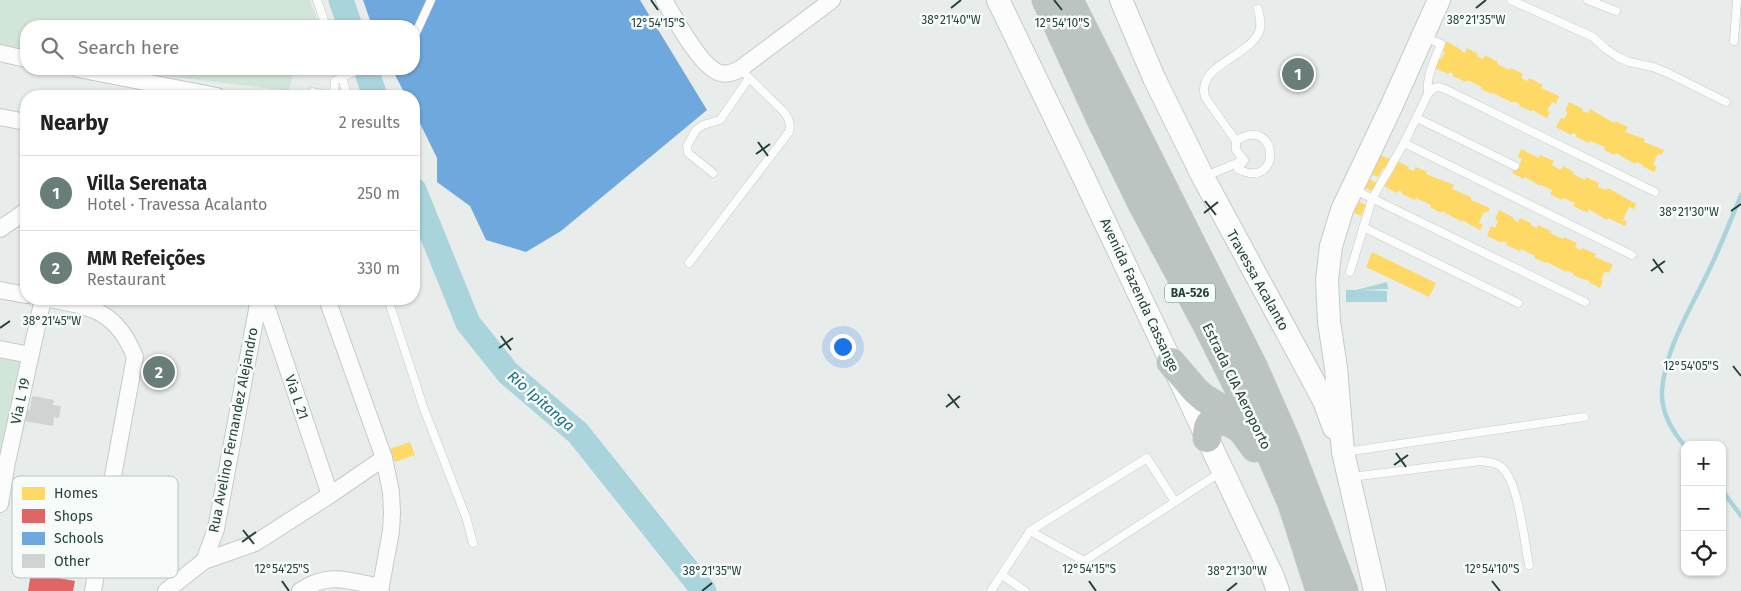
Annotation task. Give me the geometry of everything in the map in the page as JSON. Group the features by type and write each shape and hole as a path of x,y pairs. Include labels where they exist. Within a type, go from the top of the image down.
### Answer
{"highway":[{"name":"Estrada CIA Aeroporto","path":"1046,0 1142,204 1207,325 1263,437 1292,504 1320,591"},
{"name":"Estrada CIA Aeroporto","path":"1068,0 1254,368 1287,442 1344,591"},
{"path":"1172,362 1195,390 1226,412 1241,429 1292,504"},
{"path":"1207,438 1209,424 1214,421 1221,420 1241,429"}],"main road":[{"name":"Avenida Fazenda Cassange","path":"998,0 1172,362 1278,591"},
{"name":"Travessa Acalanto","path":"1121,0 1154,78 1203,177 1324,402 1343,452 1375,591"},
{"name":"Travessa Acalanto","path":"1343,452 1336,368 1329,322 1327,280 1330,246 1342,210 1439,0"},
{"path":"1308,371 1314,377 1324,382 1332,378 1336,368"}],"street":[{"path":"664,0 696,52 715,71 723,74 745,74 832,0"},
{"path":"0,53 20,57"},
{"path":"109,75 185,90"},
{"path":"0,117 20,121"},
{"path":"0,230 20,215"},
{"path":"0,290 20,294"},
{"name":"Via L 19","path":"0,504 7,462 42,305"},
{"path":"80,305 105,316 122,331 128,340 135,358 113,476"},
{"name":"Rua Avelino Fernandez Alejandro","path":"204,561 216,529 258,305"},
{"name":"Via L 21","path":"266,305 330,495"},
{"path":"300,591 310,584 328,578 380,589 392,513 391,492 384,458 329,305"},
{"path":"0,349 30,355"},
{"name":"Rua Avelino Fernandez Alejandro","path":"166,591 204,561 255,543 384,458"},
{"path":"93,591 95,578"}],"lane":[{"path":"317,0 324,20"},
{"path":"420,24 431,0"},
{"path":"1511,0 1593,37 1618,57 1629,62 1668,72 1726,102"},
{"path":"1588,0 1616,11"},
{"path":"1734,41 1737,0"},
{"path":"1244,160 1236,150 1236,141 1205,97 1203,89 1205,81 1212,72 1254,40 1260,31 1261,21 1258,9"},
{"path":"1428,94 1427,85 1430,71 1441,44 1434,41"},
{"path":"689,263 789,132 791,125 788,118 745,74 720,120 703,125 696,130 687,146 688,153 713,173"},
{"path":"333,90 334,82 342,75"},
{"path":"344,75 346,90"},
{"path":"1350,272 1372,199 1418,118 1428,94 1434,88 1444,89 1655,192"},
{"path":"1418,118 1515,166"},
{"path":"1236,141 1245,135 1255,134 1264,139 1270,148 1271,158 1266,167 1258,173 1247,174 1238,169 1244,160"},
{"path":"1404,143 1632,255"},
{"path":"1203,177 1244,160"},
{"path":"1352,189 1585,302"},
{"path":"1363,227 1518,303"},
{"path":"391,305 424,409 466,517 473,543"},
{"path":"393,305 393,310"},
{"path":"1343,452 1584,417"},
{"path":"991,591 1030,531 1147,458 1176,502"},
{"path":"1349,478 1481,461 1492,462 1501,467 1509,476 1514,488 1529,565"},
{"path":"1030,531 1084,561 1223,471"},
{"path":"1002,575 1025,591"}],"green space":[{"path":"0,0 310,0 317,20 20,20 20,57 0,55"},
{"path":"159,75 293,75 289,90"},
{"path":"0,351 34,358 0,497"}],"water":[{"path":"1387,282 1388,289 1359,290 1387,291 1387,302 1346,302 1346,290 1356,290"}],"building: Homes":[{"path":"1446,41 1465,53 1467,48 1483,59 1485,55 1498,62 1497,64 1523,74 1521,78 1527,81 1529,78 1543,85 1541,88 1559,96 1556,104 1552,102 1547,111 1550,112 1547,118 1519,106 1520,104 1513,101 1513,103 1481,89 1482,87 1467,80 1466,82 1453,76 1450,72 1448,74 1433,67 1438,57 1441,59 1445,52 1442,50"},
{"path":"1569,102 1583,109 1582,111 1588,113 1590,109 1614,123 1615,121 1628,127 1625,132 1645,139 1644,142 1664,150 1662,154 1657,155 1653,165 1657,167 1654,172 1616,153 1615,155 1604,150 1605,147 1590,141 1589,143 1576,137 1576,134 1572,133 1571,135 1556,127 1561,118 1564,119 1568,112 1565,111"},
{"path":"1521,149 1539,158 1540,155 1554,161 1552,165 1561,170 1563,166 1574,172 1573,174 1585,180 1586,177 1599,183 1598,187 1606,190 1608,188 1636,204 1634,209 1629,207 1623,220 1627,222 1625,226 1608,218 1607,220 1588,209 1588,213 1573,206 1575,203 1563,198 1562,200 1550,194 1552,190 1512,173 1515,167 1518,168 1522,159 1518,157"},
{"path":"1380,155 1390,159 1385,170 1383,168 1378,177 1371,174"},
{"path":"1395,160 1409,167 1408,169 1414,171 1416,167 1427,172 1426,174 1454,185 1452,189 1490,208 1488,212 1483,213 1479,223 1483,225 1480,230 1442,211 1441,213 1430,207 1431,205 1416,198 1415,200 1402,194 1399,190 1397,193 1382,185 1387,176 1390,177 1394,170 1391,168"},
{"path":"1369,179 1377,183 1374,192 1365,188"},
{"path":"1357,201 1366,205 1361,216 1352,212"},
{"path":"1499,210 1518,222 1520,218 1531,223 1536,228 1538,225 1563,239 1564,237 1577,243 1575,247 1596,254 1595,257 1613,265 1609,273 1605,271 1600,288 1585,279 1573,275 1573,273 1567,270 1566,272 1547,262 1534,258 1535,256 1521,249 1520,251 1506,245 1507,243 1503,241 1502,243 1487,236 1491,226 1495,228 1498,221 1495,219"},
{"path":"1372,252 1436,283 1429,297 1366,267"},
{"path":"410,442 415,455 395,462 390,449"}],"building: Shops":[{"path":"144,363 174,367 173,380 154,378 155,374 142,375"},
{"path":"30,578 58,578 75,581 73,591 28,591"}],"building: Schools":[{"path":"363,0 640,0 707,110 561,231 526,252 486,240 470,206 437,182 437,158 420,123 420,90 403,90 395,75 420,75 420,20 370,20"}],"building: Other":[{"path":"32,396 54,400 53,405 61,406 59,418 54,417 53,426 24,421 26,409 30,410"}],"waterway":[{"name":"Rio Ipitanga","path":"341,0 348,20"},
{"name":"Rio Ipitanga","path":"368,75 373,90"},
{"path":"1681,441 1671,427 1663,406 1662,391 1668,358 1715,257 1741,195"},
{"name":"Rio Ipitanga","path":"420,205 468,323 508,373 578,433 704,591"},
{"path":"1726,495 1741,516"}],"place":[{"name":"Villa Serenata","path":"1298,74"},
{"name":"MM Refeições","path":"159,372"}]}
